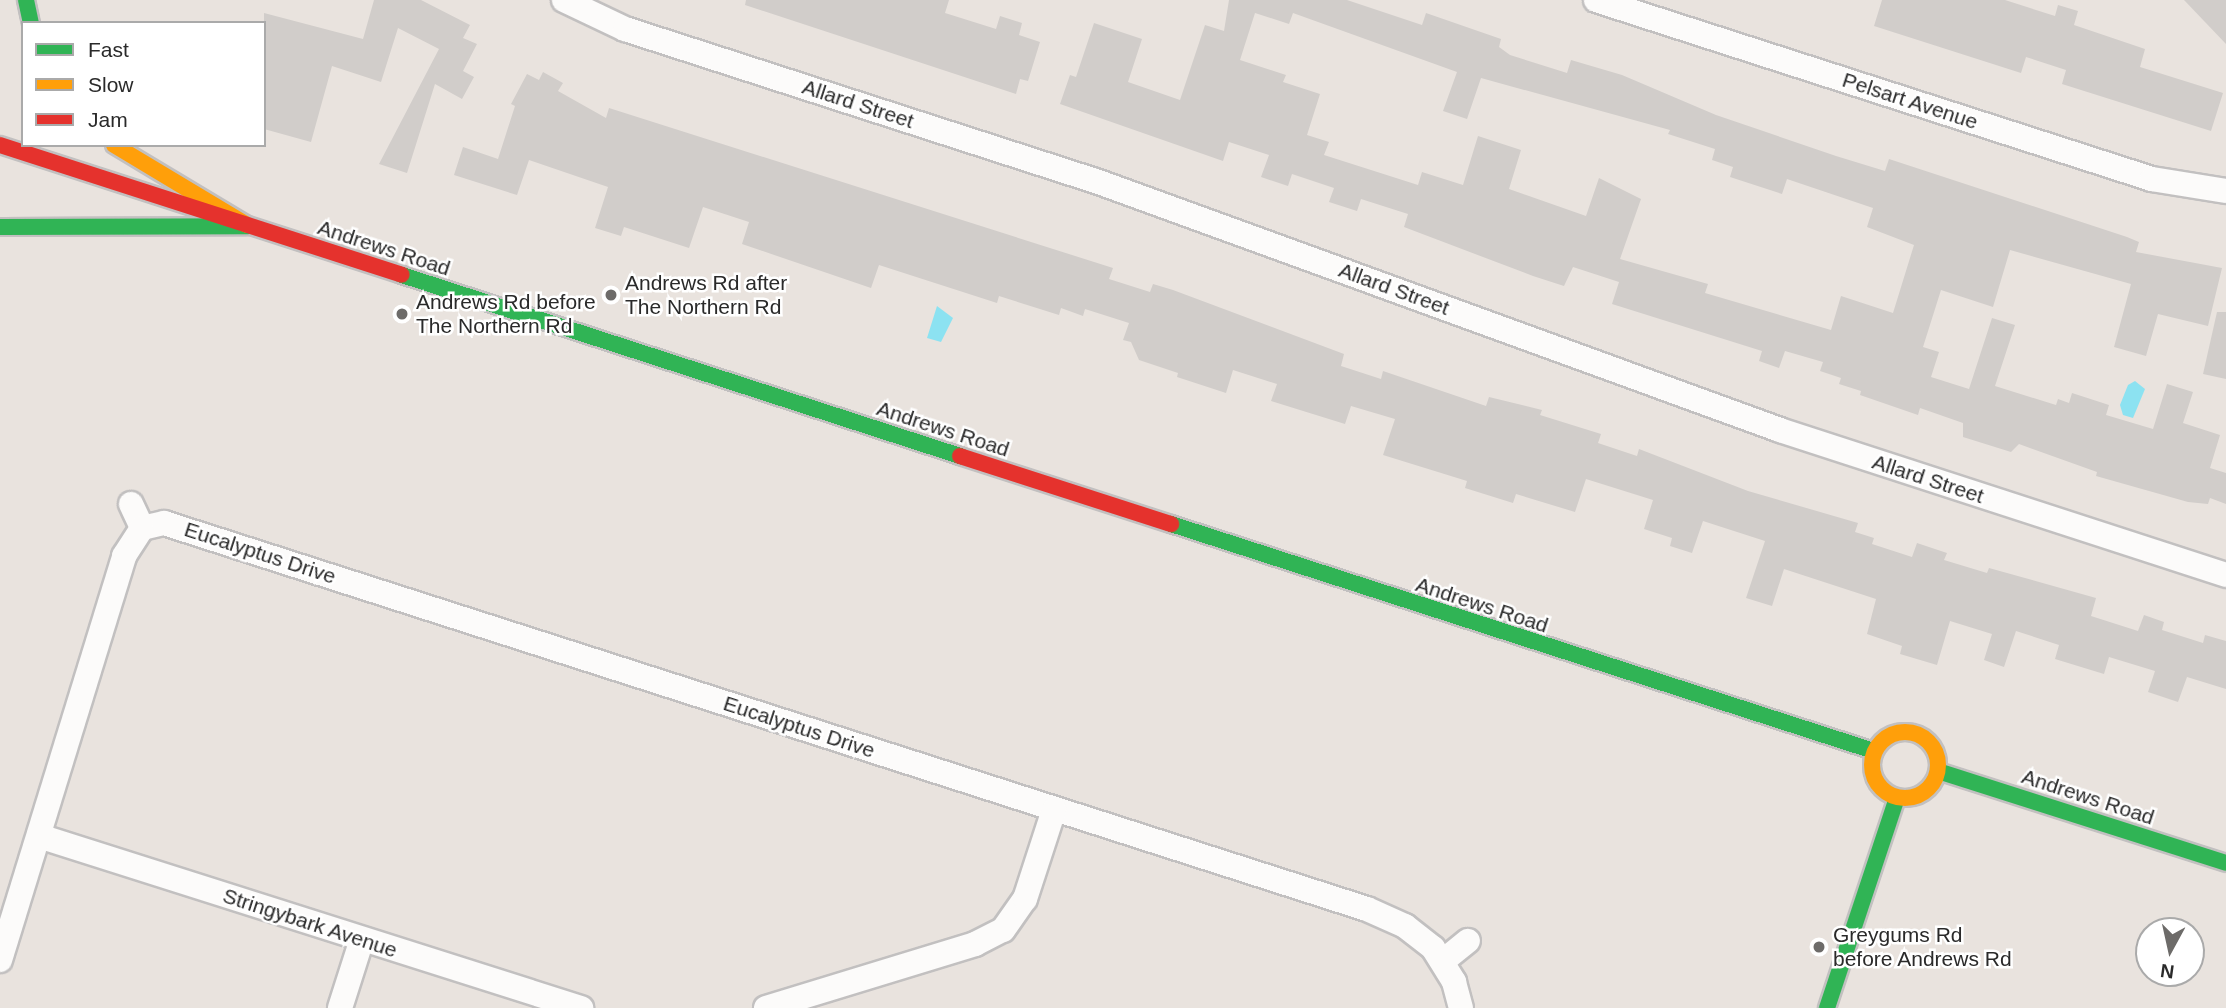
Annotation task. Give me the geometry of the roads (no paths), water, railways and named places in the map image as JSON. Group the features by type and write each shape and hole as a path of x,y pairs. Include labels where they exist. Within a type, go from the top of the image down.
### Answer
{"main road":[{"path":"26,0 31,21"},
{"name":"Andrews Road","path":"0,145 1874,751"},
{"path":"117,147 248,226"},
{"path":"0,227 248,226"},
{"path":"1899,732 1920,735 1935,750 1938,771 1919,796 1897,798 1874,779 1874,751 1899,732"},
{"name":"Andrews Road","path":"1938,771 2226,863"},
{"path":"1826,1008 1897,798"}],"street":[{"name":"Allard Street","path":"564,0 625,29 1125,191 1793,435 2226,575"},
{"name":"Pelsart Avenue","path":"1596,0 2152,179 2226,191"},
{"path":"0,960 124,556 142,528 131,504"},
{"name":"Eucalyptus Drive","path":"142,528 178,526 1367,909 1405,926 1443,961 1461,1008"},
{"path":"766,1008 975,944 1003,930 1025,899 1054,810"},
{"name":"Stringybark Avenue","path":"39,836 581,1008"},
{"path":"340,1008 362,940"},
{"path":"1443,961 1468,941"}],"water":[{"path":"937,306 953,318 941,342 927,338"},
{"path":"2135,381 2145,389 2133,418 2123,415 2120,405 2128,385"}],"place":[{"name":"Andrews Rd after The Northern Rd","path":"611,295"},
{"name":"Andrews Rd before The Northern Rd","path":"402,314"},
{"name":"Greygums Rd before Andrews Rd","path":"1819,947"}]}
